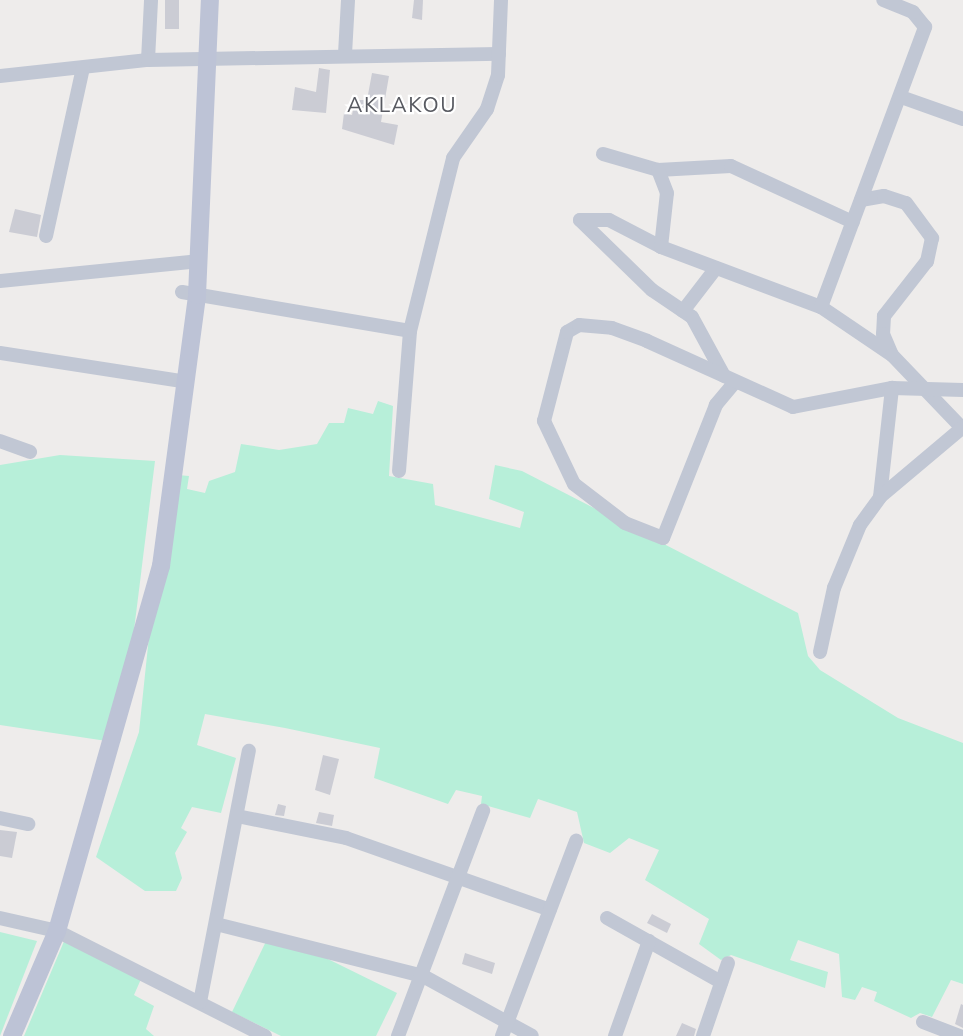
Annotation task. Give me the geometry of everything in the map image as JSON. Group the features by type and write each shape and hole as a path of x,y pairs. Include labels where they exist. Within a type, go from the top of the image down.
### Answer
{"street":[{"path":"148,60 151,0"},
{"path":"12,1036 57,931 161,566 187,382 190,294 200,261 210,0"},
{"path":"345,54 348,0"},
{"path":"399,471 410,331 453,158 487,109 499,54 501,0"},
{"path":"821,307 901,97 925,27 913,12 883,0"},
{"path":"0,76 148,60 345,54 499,54"},
{"path":"46,236 82,68"},
{"path":"901,97 963,119"},
{"path":"603,154 657,170 732,166 853,222"},
{"path":"657,170 667,193 661,247"},
{"path":"861,200 884,196 906,203 932,238 927,261 884,316 883,334 892,355"},
{"path":"730,379 702,330 683,311 652,290 580,219 609,220 661,247 821,307 892,355 963,428 880,497 860,525 834,588 820,652"},
{"path":"0,281 200,261"},
{"path":"683,311 716,268"},
{"path":"190,294 410,331"},
{"path":"730,379 716,405 663,538 625,524 574,484 544,421 567,332 575,326 612,328 730,379 793,407 892,388 922,386 963,390"},
{"path":"0,353 187,382"},
{"path":"880,497 892,388"},
{"path":"0,441 30,452"},
{"path":"200,1002 249,751"},
{"path":"398,1036 423,976 483,811"},
{"path":"237,816 346,838 550,910"},
{"path":"0,818 28,824"},
{"path":"505,1030 576,841"},
{"path":"0,918 57,931 265,1036"},
{"path":"607,918 722,982"},
{"path":"216,924 423,976 505,1030 532,1036"},
{"path":"615,1036 648,941"},
{"path":"704,1036 728,963"},
{"path":"923,1022 960,1036"}],"green space":[{"path":"378,401 393,406 389,476 433,484 435,505 520,528 524,512 489,499 495,465 522,471 798,613 808,656 820,670 898,718 963,743 963,984 951,980 932,1017 920,1013 911,1018 874,1001 877,992 862,987 855,1000 842,997 839,954 798,940 790,960 828,972 825,988 731,955 721,960 699,944 709,919 645,880 659,850 629,838 610,853 584,843 577,812 538,799 530,818 481,804 482,796 456,790 448,804 374,778 380,748 285,728 205,714 197,745 236,758 221,813 192,807 181,828 187,832 175,853 182,878 176,891 145,891 96,857 139,732 166,474 189,476 187,489 205,493 209,481 235,472 241,444 279,450 317,444 329,423 344,423 348,408 373,414"},
{"path":"60,455 155,461 120,743 0,725 0,465"},
{"path":"271,931 397,993 376,1036 281,1036 232,1012"},
{"path":"0,932 37,941 0,1036"},
{"path":"65,939 141,979 134,995 154,1006 146,1029 154,1036 24,1036"}],"building":[{"path":"165,0 179,0 179,29 165,29"},
{"path":"414,0 423,0 422,20 412,18"},
{"path":"319,68 330,70 326,113 292,110 295,87 316,92"},
{"path":"372,73 389,76 381,122 398,125 394,145 342,129 344,113 352,115 355,100 367,100"},
{"path":"15,209 41,215 37,237 9,232"},
{"path":"323,755 339,759 330,795 315,790"},
{"path":"278,804 286,806 284,816 275,815"},
{"path":"319,812 334,815 332,826 316,823"},
{"path":"0,830 17,832 12,858 0,856"},
{"path":"652,914 671,924 667,933 647,923"},
{"path":"465,953 495,963 492,974 462,964"},
{"path":"961,1004 963,1005 963,1028 955,1024"},
{"path":"682,1023 696,1029 694,1036 676,1036"}],"district":[{"name":"AKLAKOU","path":"402,104"}]}
